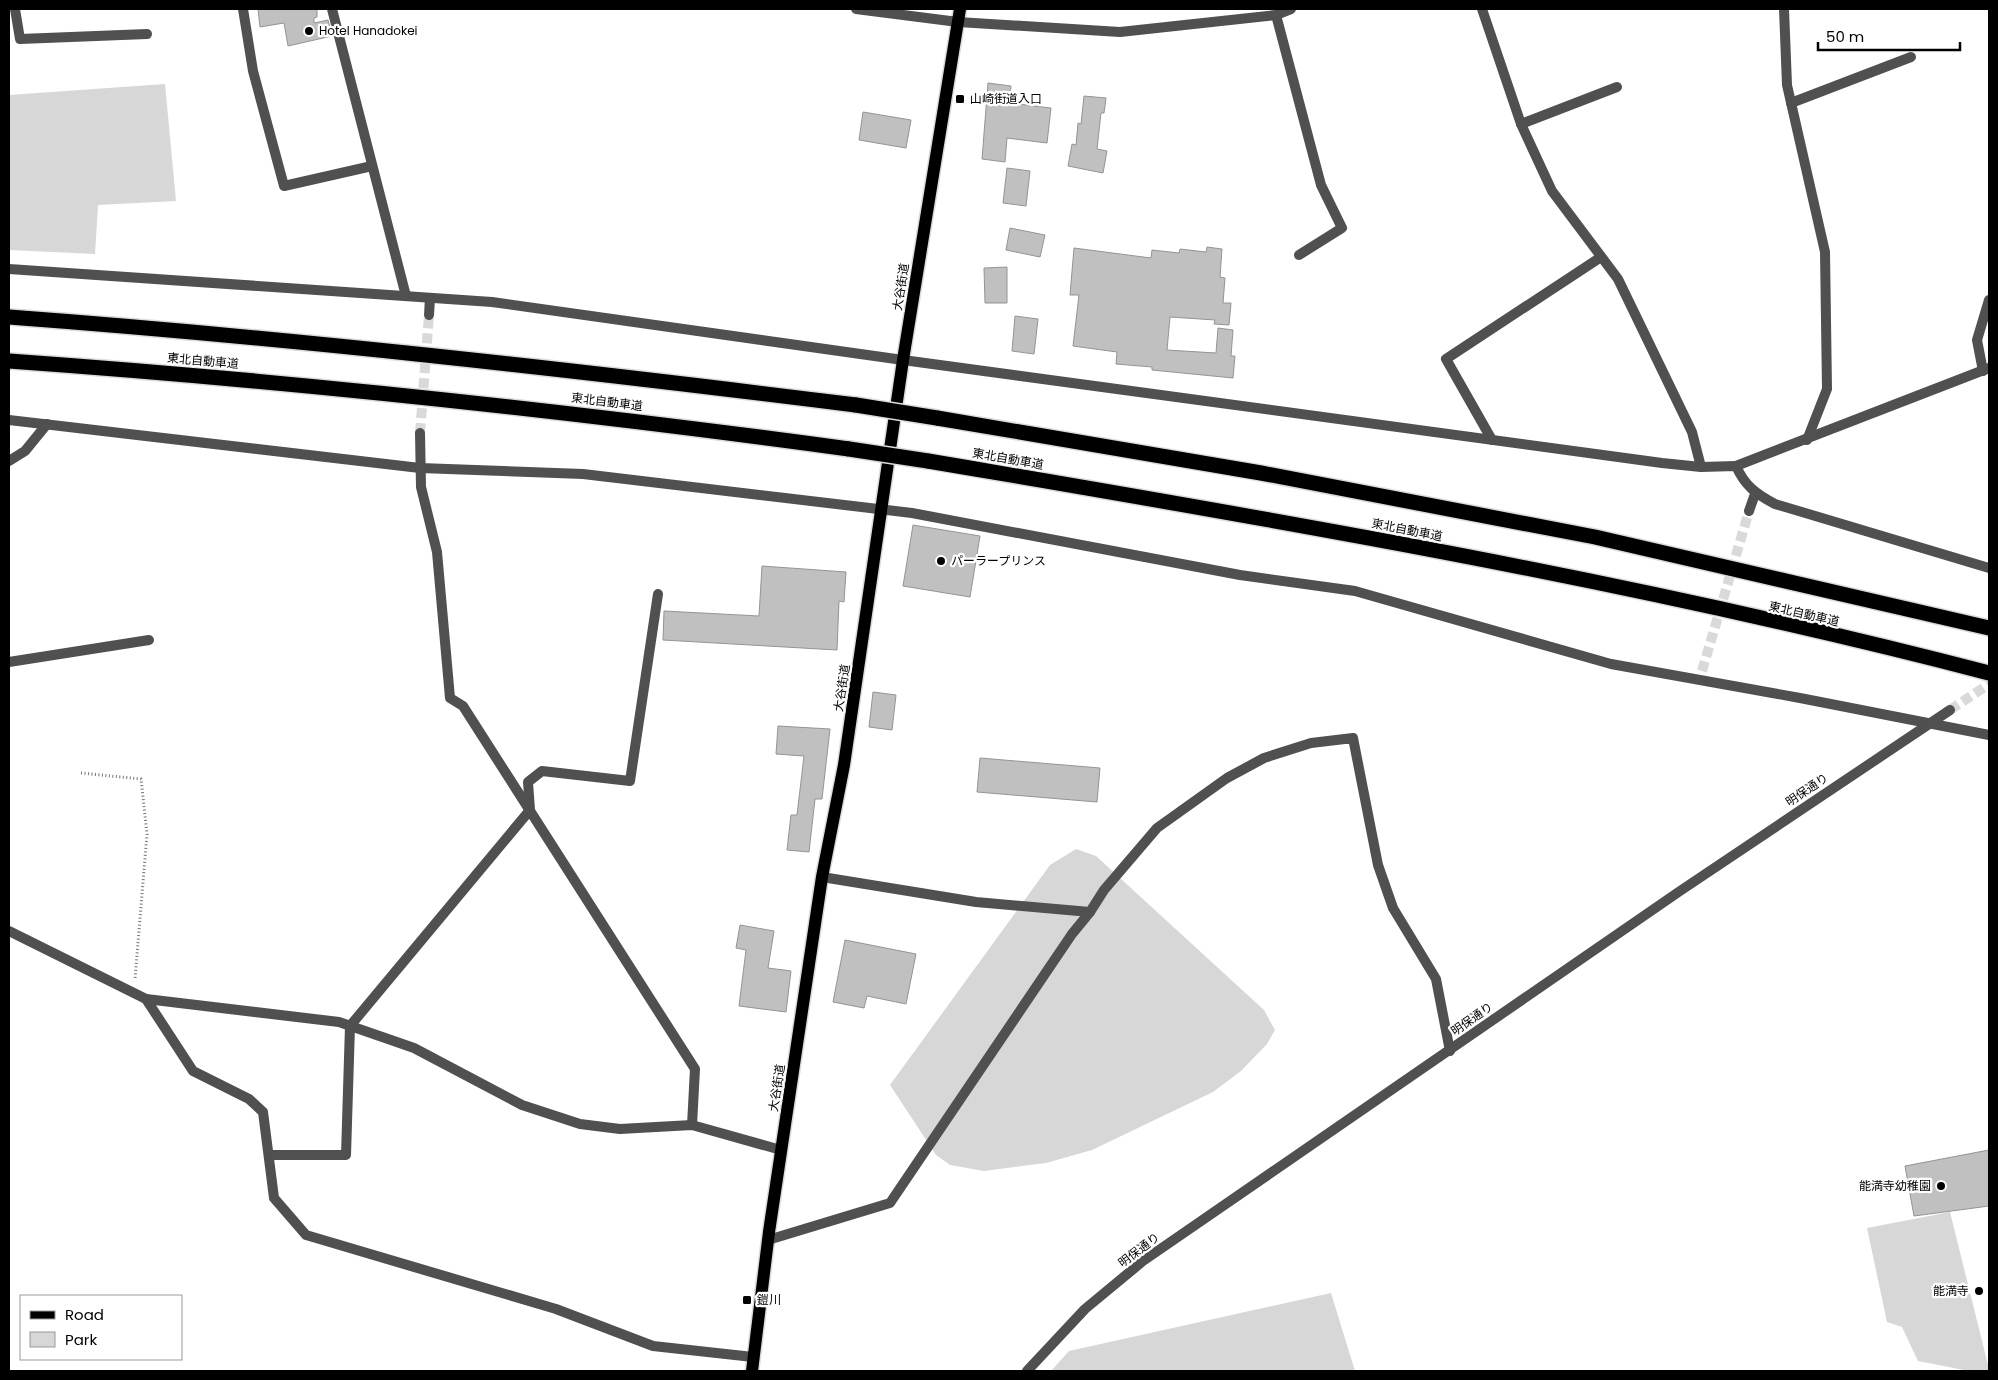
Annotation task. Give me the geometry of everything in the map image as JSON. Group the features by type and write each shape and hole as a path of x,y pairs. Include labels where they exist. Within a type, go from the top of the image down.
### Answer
{"highway":[{"path":"9,318 325,343 532,365 856,405 1261,473 1595,537 1989,628"},
{"name":"東北自動車道","path":"9,361 158,372 500,405 849,449 928,461 1260,517 1592,581 1989,673"}],"main road":[{"name":"大谷街道","path":"752,1371 768,1240 822,877 844,766 903,360 960,9"}],"street":[{"path":"15,9 20,38 147,34"},
{"path":"242,9 253,71 284,186 372,166"},
{"path":"332,9 406,296"},
{"path":"856,9 958,22 1120,32 1276,15 1291,9"},
{"path":"1482,9 1521,124 1552,191 1618,279 1688,424 1701,466"},
{"path":"1784,9 1787,84 1825,252 1827,390 1807,440"},
{"path":"1276,15 1321,185 1342,228 1299,255"},
{"path":"1791,103 1911,57"},
{"path":"1521,124 1617,86"},
{"path":"1492,440 1446,359 1601,257"},
{"path":"9,269 492,302 1492,440 1701,466 1736,466 1986,370 1977,340 1989,300"},
{"path":"429,315 430,298"},
{"path":"9,420 420,468 582,474 912,513 1240,575 1355,591 1611,664 1701,676 1989,736"},
{"path":"9,462 25,451 47,424"},
{"path":"420,433 421,487 437,552 450,698 463,706 695,1069 692,1125"},
{"path":"1736,466 1743,482 1755,494 1775,504 1989,568"},
{"path":"1749,510 1755,494"},
{"path":"269,1155 346,1155 350,1026 530,810 528,782 542,770 630,781 658,594"},
{"path":"9,662 149,640"},
{"name":"明保通り","path":"1027,1371 1085,1309 1143,1260 1950,710"},
{"path":"768,1240 890,1202 1072,934 1090,912 1104,890 1157,828 1227,778 1264,758 1301,746 1353,738 1378,865 1393,908 1436,979 1450,1050"},
{"path":"822,877 976,902 1090,912"},
{"path":"9,931 146,998 339,1022 414,1048 522,1105 580,1124 620,1129 692,1125 781,1150"},
{"path":"146,998 193,1070 249,1100 263,1112 274,1198 306,1236 556,1309 653,1346 753,1357"}],"path":[{"path":"81,773 141,779 146,834 134,992"}],"green space":[{"path":"165,84 176,201 98,205 95,254 9,250 9,95"},
{"path":"1076,849 1096,856 1264,1010 1275,1030 1267,1044 1241,1071 1213,1092 1092,1150 1046,1163 984,1171 950,1165 936,1155 890,1085 1050,865"},
{"path":"1950,1212 1989,1371 1969,1371 1918,1361 1902,1327 1887,1322 1867,1228"},
{"path":"1331,1293 1355,1371 1051,1371 1069,1351"}],"building":[{"name":"Hotel Hanadokei","path":"258,9 317,9 317,17 314,18 314,23 328,20 332,36 288,46 284,23 260,27"},
{"path":"988,83 1011,86 1009,103 1051,108 1047,143 1007,138 1005,162 982,159"},
{"path":"1084,96 1106,98 1104,113 1101,113 1097,149 1107,151 1103,173 1068,166 1072,144 1076,145 1078,123 1081,124"},
{"path":"863,112 911,120 906,148 859,140"},
{"path":"1007,168 1030,171 1026,206 1003,203"},
{"path":"1010,228 1045,235 1040,257 1006,250"},
{"path":"1207,247 1222,249 1220,277 1225,278 1223,303 1231,303 1229,325 1214,324 1215,320 1170,317 1167,350 1216,353 1218,328 1233,330 1231,356 1235,356 1233,378 1152,370 1152,367 1116,364 1117,352 1073,346 1079,295 1070,295 1074,248 1151,258 1152,250 1179,253 1180,249 1206,252"},
{"path":"1007,267 1007,303 985,303 984,268"},
{"path":"1015,316 1038,319 1034,354 1012,351"},
{"name":"パーラープリンス","path":"913,525 980,536 970,597 903,586"},
{"path":"762,566 846,572 844,602 839,601 837,650 663,640 664,611 759,616"},
{"path":"873,692 896,695 892,730 869,727"},
{"path":"778,726 830,729 822,799 815,799 809,852 787,850 791,815 797,815 804,756 776,754"},
{"path":"980,758 1100,768 1097,802 977,792"},
{"path":"740,925 774,931 768,968 791,971 786,1012 739,1006 746,950 736,948"},
{"path":"845,940 916,954 906,1004 867,996 864,1008 833,1002"},
{"name":"能満寺幼稚園","path":"1989,1150 1989,1206 1914,1216 1905,1166"}],"tunnel":[{"path":"420,433 429,315"},
{"path":"1702,671 1749,511"},
{"path":"1950,710 1989,684"}],"place":[{"name":"Hotel Hanadokei","path":"309,31"},
{"name":"山崎街道入口","path":"960,99"},
{"name":"パーラープリンス","path":"941,561"},
{"name":"能満寺幼稚園","path":"1941,1186"},
{"name":"能満寺","path":"1979,1291"},
{"name":"鎧川","path":"747,1300"}]}
